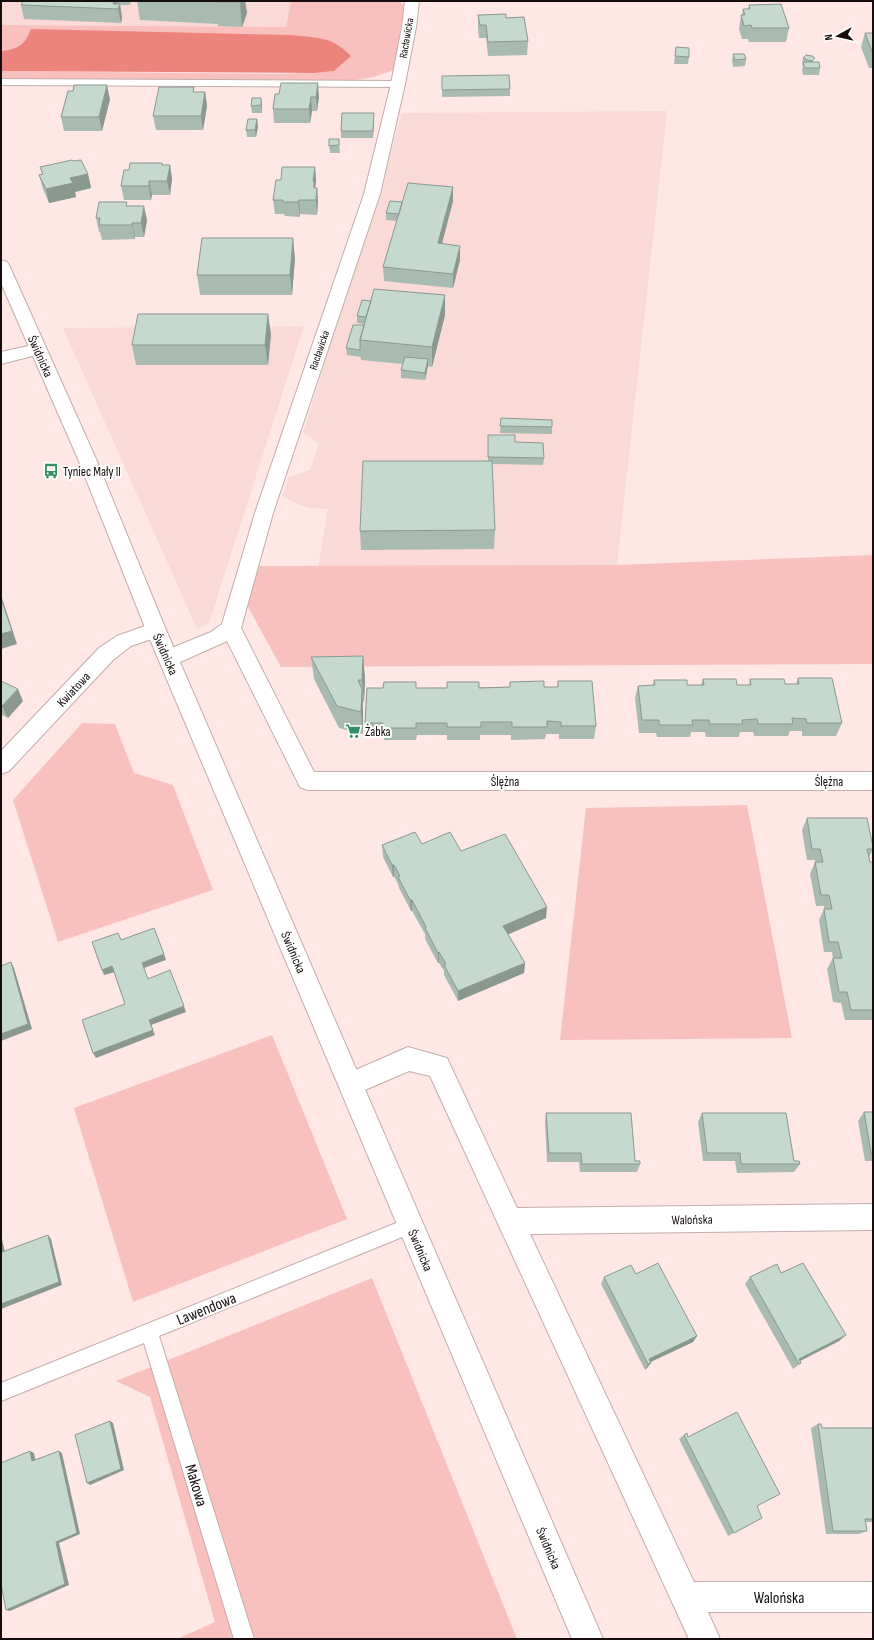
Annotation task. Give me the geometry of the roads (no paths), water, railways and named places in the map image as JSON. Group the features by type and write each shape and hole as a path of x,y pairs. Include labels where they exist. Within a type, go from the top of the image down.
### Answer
{"street":[{"name":"Racławicka","path":"231,628 264,512 372,194 398,84 409,27 412,1"},
{"name":"Świdnicka","path":"1,265 87,459 156,630 588,1639"},
{"path":"1,358 38,349"},
{"path":"168,658 218,637 231,628"},
{"name":"Ślężna","path":"231,628 308,781 873,781"},
{"name":"Kwiatowa","path":"1,765 106,654 124,641 156,630"},
{"path":"351,1084 408,1059 438,1066 705,1639"},
{"name":"Walońska","path":"511,1221 873,1216"},
{"name":"Walońska","path":"685,1597 873,1597"}],"lane":[{"path":"1,82 398,84"},
{"name":"Lawendowa","path":"1,1392 410,1225"},
{"name":"Makowa","path":"149,1331 244,1639"}],"place":[{"name":"Tyniec Mały II","path":"51,471"},
{"name":"Żabka","path":"353,731"}]}
